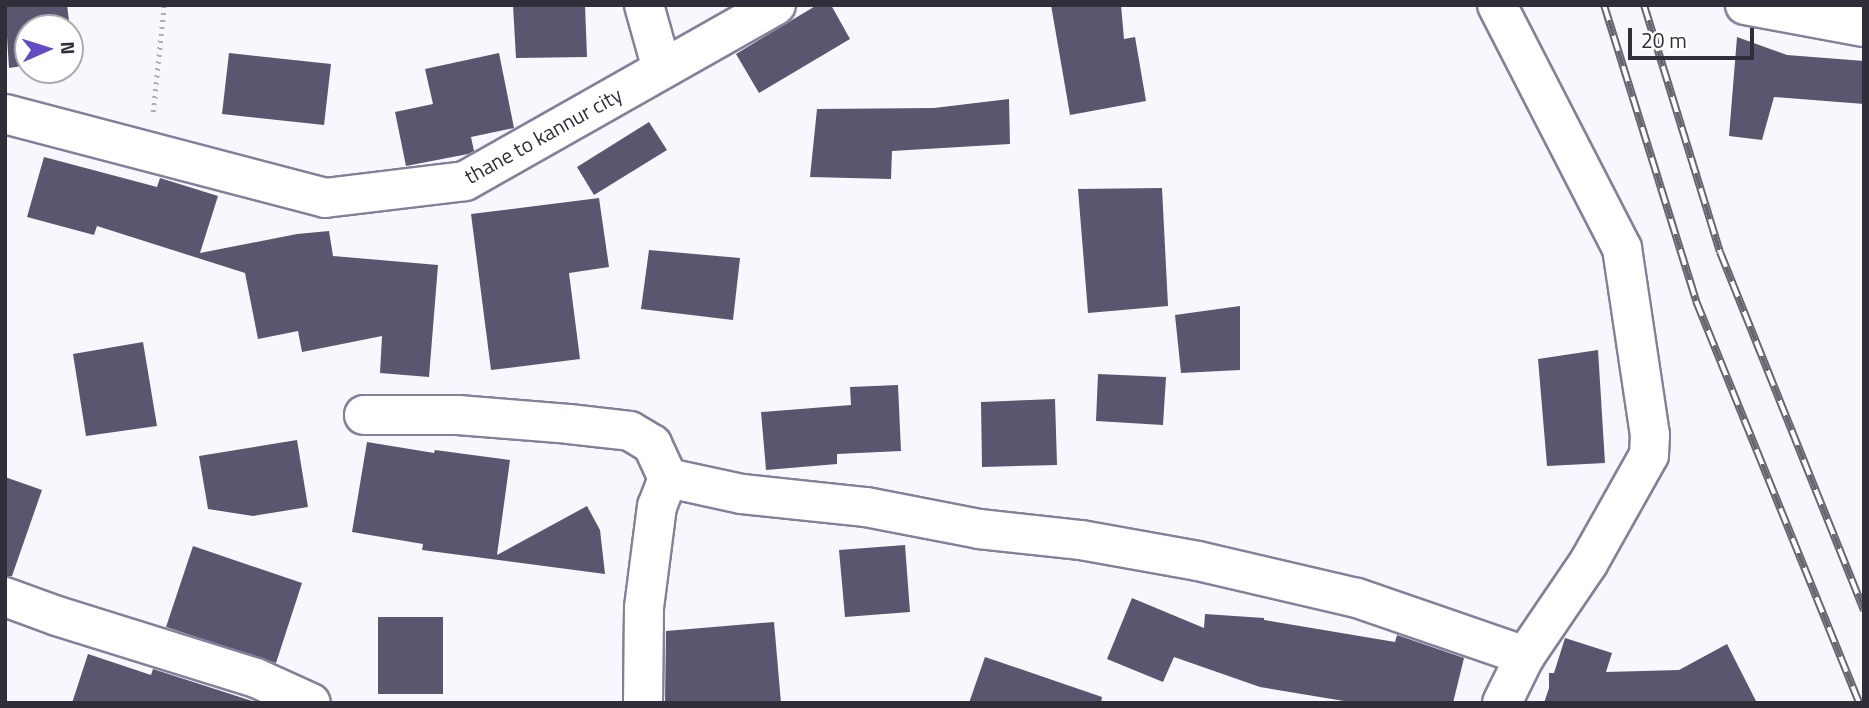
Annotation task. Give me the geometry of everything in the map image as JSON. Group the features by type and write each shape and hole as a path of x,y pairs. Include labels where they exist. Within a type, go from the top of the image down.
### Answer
{"street":[{"path":"644,5 662,69"},
{"name":"thane to kannur city","path":"5,114 325,198 465,181 776,5"},
{"path":"1497,5 1622,248 1650,435 1649,455 1589,562 1525,656 1502,703"},
{"path":"1745,5 1864,27"},
{"path":"364,415 458,415 630,431 652,444 668,478 657,506 644,608 643,703"},
{"path":"668,478 742,494 866,507 979,529 1081,540 1198,561 1357,598 1525,656"},
{"path":"5,597 57,616 256,678 311,703"}],"path":[{"path":"148,151 164,5"}],"building":[{"path":"5,5 67,5 68,14 14,14 14,67 9,68"},
{"path":"513,5 585,5 587,57 516,58"},
{"path":"817,5 831,5 850,39 759,93 736,54"},
{"path":"1051,5 1121,5 1124,39 1135,37 1146,101 1070,115"},
{"path":"1737,37 1787,55 1864,61 1864,104 1774,97 1762,140 1729,136"},
{"path":"229,53 331,64 324,125 222,114"},
{"path":"499,53 514,128 471,137 474,151 468,154 406,166 395,112 433,104 425,69"},
{"path":"1009,99 1010,144 892,151 891,179 810,177 817,109 934,108"},
{"path":"649,122 667,150 594,195 577,167"},
{"path":"44,157 157,187 160,178 218,196 200,253 297,234 329,231 333,256 438,265 429,377 380,373 382,336 302,352 298,331 258,339 245,273 97,226 94,235 27,217"},
{"path":"1162,188 1168,306 1088,313 1078,189"},
{"path":"599,198 609,267 569,273 580,359 491,370 471,214"},
{"path":"649,250 740,258 733,320 641,309"},
{"path":"1240,306 1240,370 1181,373 1175,315"},
{"path":"143,342 157,426 86,436 73,354"},
{"path":"1598,350 1605,463 1547,466 1538,359"},
{"path":"1098,374 1166,377 1163,425 1096,421"},
{"path":"898,385 901,451 837,454 837,464 766,470 761,412 851,405 850,387"},
{"path":"1055,399 1057,465 982,467 981,402"},
{"path":"297,440 308,507 253,516 208,509 199,456"},
{"path":"367,442 434,453 435,450 510,460 497,555 587,506 600,530 605,574 422,550 423,544 352,532"},
{"path":"5,477 42,490 12,576 5,576"},
{"path":"905,545 910,612 845,617 839,550"},
{"path":"193,546 302,583 276,663 166,627"},
{"path":"1132,598 1204,628 1205,614 1264,618 1395,642 1397,635 1464,658 1453,703 1356,703 1260,687 1174,657 1163,682 1107,659"},
{"path":"378,617 443,617 443,694 378,694"},
{"path":"774,622 781,703 665,703 666,631"},
{"path":"1565,638 1612,653 1606,672 1679,670 1727,644 1757,703 1544,703 1549,688 1549,673 1554,673"},
{"path":"88,654 151,675 153,669 258,703 72,703"},
{"path":"985,657 1102,697 1101,703 969,703"}],"railway":[{"path":"1604,5 1696,301 1859,703"},
{"path":"1644,5 1720,252 1864,610"}]}
